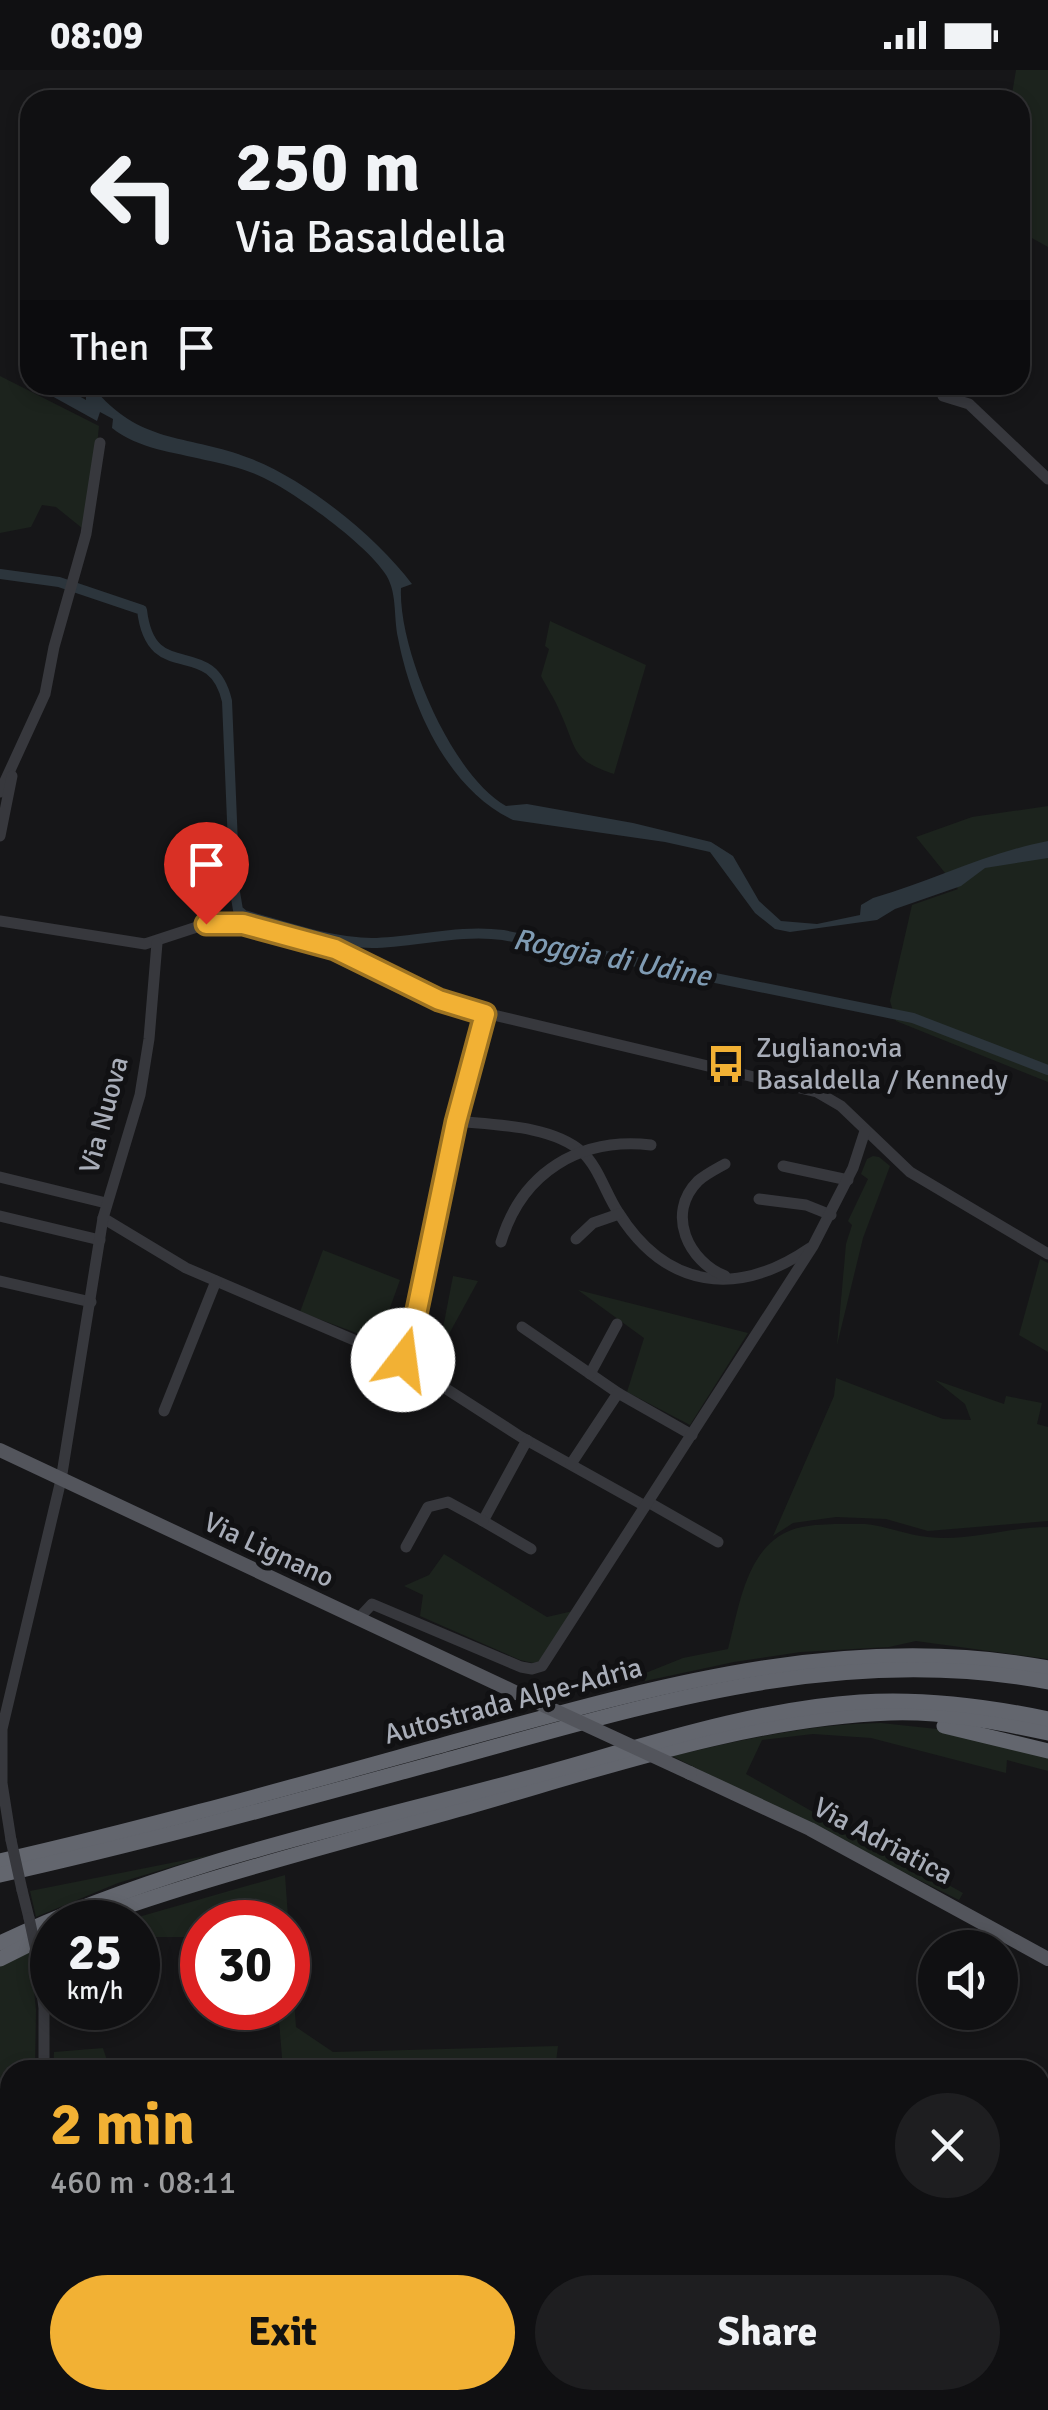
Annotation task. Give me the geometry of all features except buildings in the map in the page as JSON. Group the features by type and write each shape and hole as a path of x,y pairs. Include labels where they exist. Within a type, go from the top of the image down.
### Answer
{"highway":[{"name":"Autostrada Alpe-Adria","path":"0,1861 128,1832 516,1725 735,1670 886,1654 1048,1668"},
{"name":"Autostrada Alpe-Adria","path":"0,1875 131,1846 740,1684 888,1670 988,1674 1048,1682"},
{"path":"0,1943 127,1890 207,1866 792,1710 860,1702 902,1702 1009,1711 1048,1719"},
{"path":"149,1900 645,1758 790,1722 893,1713 948,1716 1048,1732"},
{"path":"855,1716 969,1730 1048,1752"},
{"path":"0,1959 30,1944"}],"main road":[{"name":"Via Lignano","path":"0,1450 690,1773"},
{"name":"Via Adriatica","path":"690,1773 856,1853 1048,1959"}],"street":[{"path":"943,396 969,404 1048,480"},
{"path":"0,792 45,694 86,534 100,443"},
{"path":"0,836 16,762"},
{"path":"0,921 132,943 156,943 206,924 243,924 335,949 439,1000 485,1014 817,1092 841,1106 910,1172 1048,1254"},
{"name":"Via Nuova","path":"44,2060 45,2023 36,1955 2,1783 2,1729 62,1480 106,1203 140,1095 149,1039 156,943"},
{"path":"403,1360 412,1334 456,1122 485,1014"},
{"path":"456,1122 527,1128 582,1152 618,1214 643,1244 672,1267 705,1280 776,1268 813,1246"},
{"path":"358,1619 372,1604 521,1667 537,1668 546,1661 813,1246 848,1180 866,1132"},
{"path":"501,1242 512,1213 547,1170 582,1152 617,1143 651,1145"},
{"path":"725,1164 698,1180 690,1192 685,1206 684,1236 698,1259 729,1278"},
{"path":"783,1166 848,1180"},
{"path":"0,1178 106,1203"},
{"path":"759,1199 806,1205 831,1215"},
{"path":"576,1239 593,1224 618,1214"},
{"path":"0,1216 100,1240"},
{"path":"103,1218 141,1244 216,1281 403,1360 527,1440 718,1542"},
{"path":"0,1281 91,1302"},
{"path":"164,1411 216,1281"},
{"path":"590,1374 617,1324"},
{"path":"522,1328 618,1393 692,1435"},
{"path":"571,1464 618,1393"},
{"path":"483,1521 527,1440"},
{"path":"406,1547 428,1506 448,1502 532,1549"}],"shaded area":[{"path":"1016,70 1048,70 1048,247 1030,237 1030,90 1013,90"},
{"path":"0,376 20,386 20,395 38,395 99,426 93,488 82,528 56,507 42,505 31,527 0,533"},
{"path":"50,395 77,395 86,400 86,395 100,395 114,409 150,430 271,467 316,494 379,547 412,584 401,588 402,614 418,676 432,708 466,767 506,806 527,804 711,842 733,856 759,901 781,921 817,924 860,915 861,905 873,898 1048,841 1048,858 985,868 961,886 895,909 877,920 790,932 775,929 755,913 710,852 513,820 469,788 436,742 404,664 391,587 384,572 361,547 311,507 264,478 133,441 112,428 113,419 100,412 97,421"},
{"path":"550,621 646,665 614,774 582,758 541,676 549,649 545,646"},
{"path":"1048,806 1048,1082 896,1021 890,1001 912,905 958,889 916,837 972,817"},
{"path":"873,1156 890,1166 863,1238 837,1345 846,1244 852,1225 848,1221 868,1179 861,1174 867,1159"},
{"path":"323,1250 400,1280 378,1341 300,1312"},
{"path":"1040,1259 1048,1263 1048,1352 1019,1335"},
{"path":"453,1276 478,1281 438,1354"},
{"path":"578,1290 748,1333 690,1425 627,1392 644,1338"},
{"path":"836,1378 943,1419 971,1420 965,1404 935,1380 1004,1404 1006,1396 1042,1403 1037,1424 1048,1427 1048,1521 928,1531 886,1519 836,1517 793,1523 773,1536 834,1396"},
{"path":"865,1524 943,1538 1048,1527 1048,1659 916,1641 889,1647 801,1652 645,1681 643,1674 683,1658 728,1649 749,1575 769,1544 802,1527"},
{"path":"444,1554 547,1617 573,1611 542,1661 520,1660 420,1616 423,1595 404,1586 429,1575"},
{"path":"881,1723 956,1731 1048,1756 1048,1771 1007,1760 1006,1773 871,1738 813,1734 762,1740 746,1774 933,1880 936,1878 963,1893 959,1900 672,1756 802,1730"},
{"path":"211,1855 118,1883 77,1900 32,1900 30,1891"},
{"path":"285,1875 287,1900 198,1900"},
{"path":"180,1905 180,1937 160,1937 160,1911"},
{"path":"30,1951 30,2030 36,2030 35,2060 0,2060 0,1966"},
{"path":"280,2030 300,2030 333,2052 558,2046 556,2060 282,2060"},
{"path":"103,2048 107,2060 54,2060 54,2052"}],"waterway":[{"name":"Roggia di Udine","path":"0,574 59,582 142,610 148,634 157,648 208,669 219,681 227,701 235,892 238,910 244,915 356,942 503,935 913,1018 1048,1070"}],"place":[{"name":"Zugliano:via Basaldella / Kennedy","path":"726,1064"}],"route":[{"path":"206,924 243,924 335,949 439,1000 485,1014 468,1066 412,1334 403,1360"}]}
